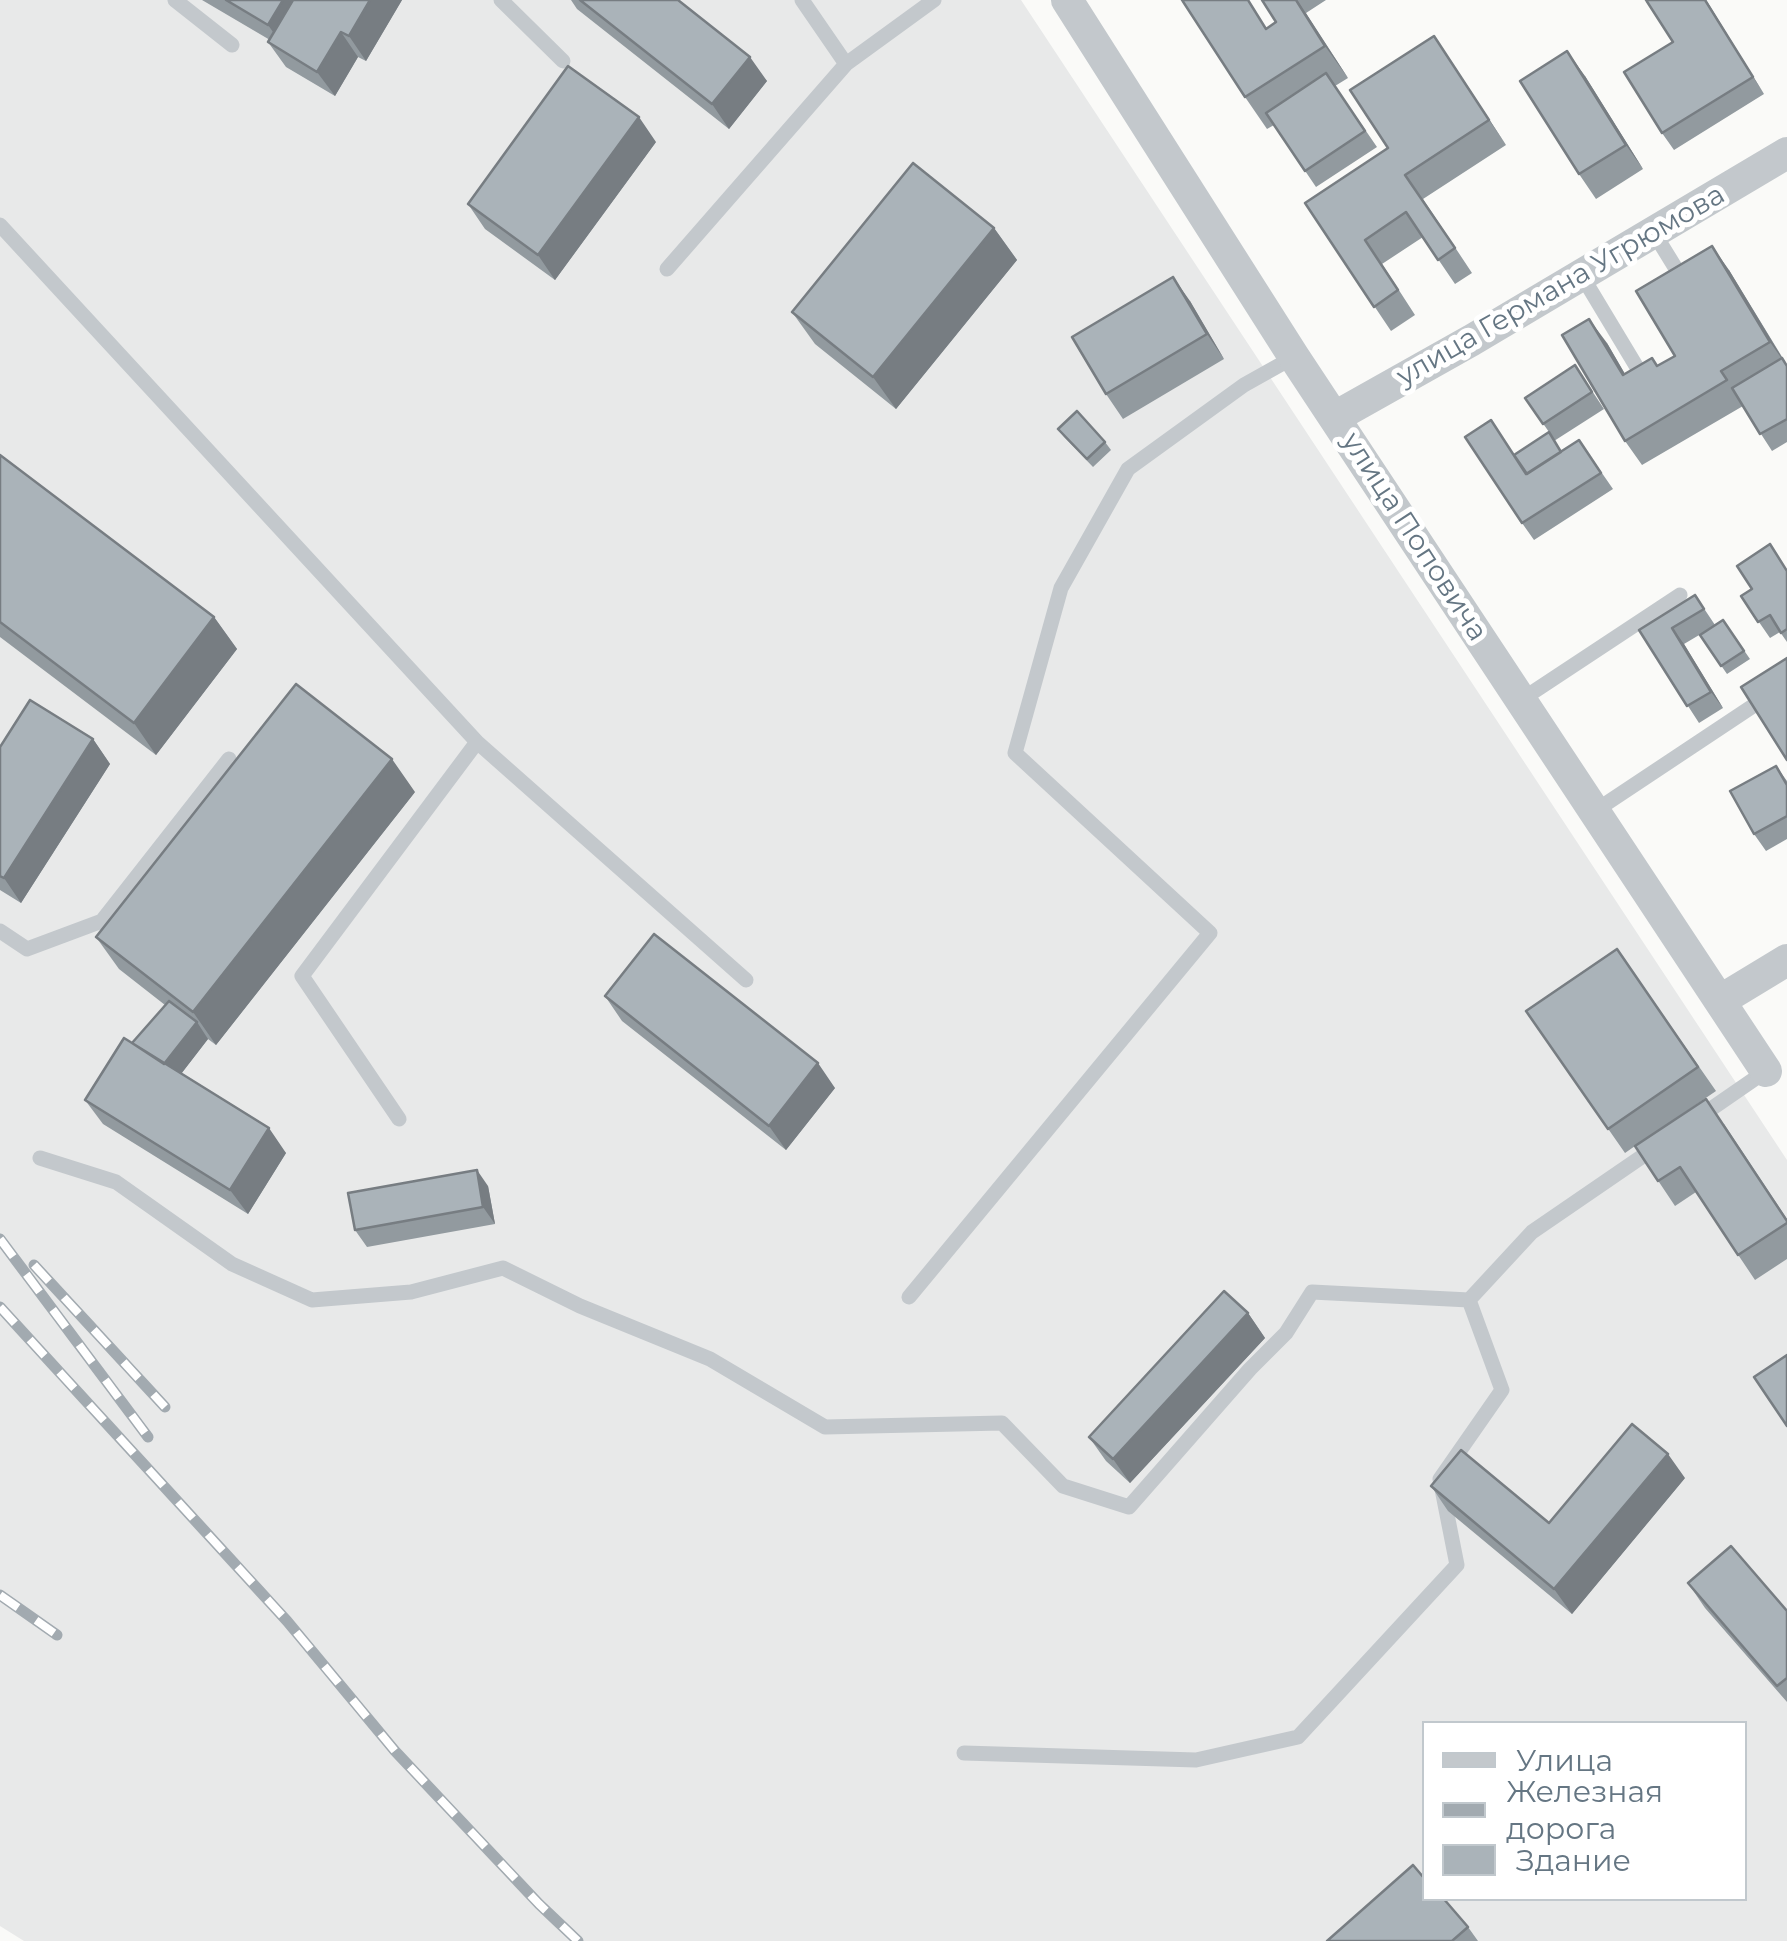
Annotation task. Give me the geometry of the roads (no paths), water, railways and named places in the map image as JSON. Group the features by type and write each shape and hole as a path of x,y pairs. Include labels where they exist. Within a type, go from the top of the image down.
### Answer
{"street":[{"name":"улица Поповича","path":"1067,0 1294,357 1766,1071"},
{"name":"улица Германа Угрюмова","path":"1335,416 1582,276 1787,153"},
{"path":"1721,1000 1787,960"}],"lane":[{"path":"175,0 232,45"},
{"path":"502,0 563,60"},
{"path":"802,0 846,64"},
{"path":"667,270 846,64 934,0"},
{"path":"0,225 477,742 746,980"},
{"path":"1654,233 1690,293"},
{"path":"1582,276 1650,387"},
{"path":"909,1297 1210,933 1015,753 1060,588 1128,469 1244,385 1294,357"},
{"path":"1521,700 1680,595"},
{"path":"1594,810 1768,696"},
{"path":"399,1119 302,976 477,742"},
{"path":"0,931 27,949 102,920 229,759"},
{"path":"1688,1124 1766,1071"},
{"path":"1469,1300 1532,1232 1672,1135"},
{"path":"40,1158 116,1182 232,1264 312,1300 412,1292 502,1268 580,1306 710,1359 825,1427 1002,1423 1064,1486 1129,1507 1250,1369 1286,1334 1312,1292 1469,1300"},
{"path":"964,1753 1196,1760 1298,1737 1456,1566 1440,1479 1502,1390 1469,1300"}],"railway":[{"path":"0,1239 148,1437"},
{"path":"34,1265 165,1407"},
{"path":"0,1307 287,1621 395,1751 578,1941"},
{"path":"0,1595 57,1635"}]}
